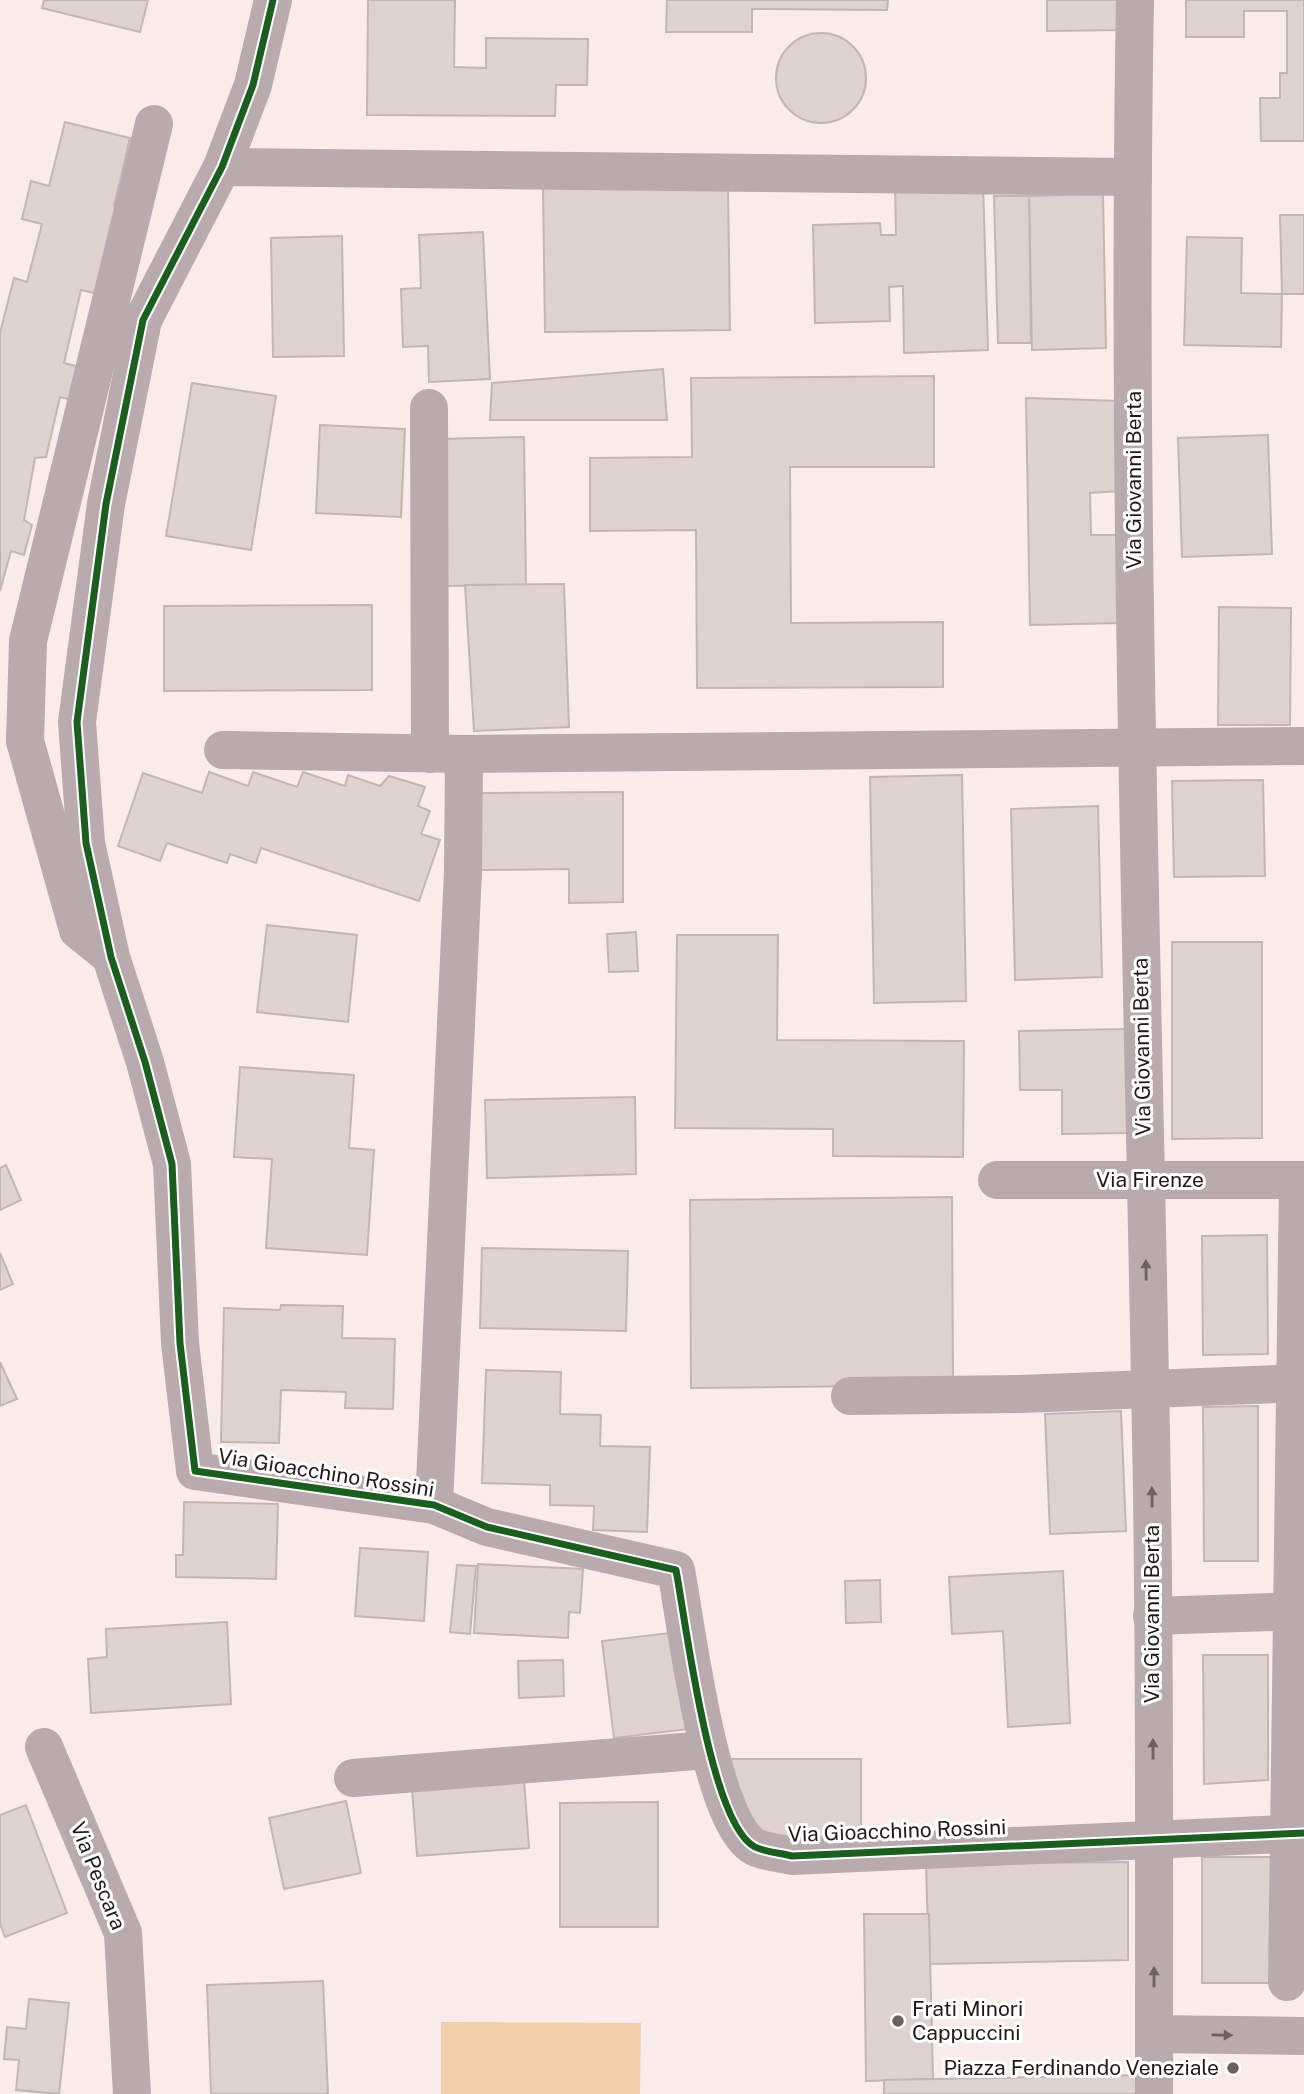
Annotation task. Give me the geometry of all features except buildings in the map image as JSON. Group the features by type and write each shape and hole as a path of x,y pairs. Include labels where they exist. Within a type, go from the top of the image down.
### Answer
{"street":[{"name":"Via Giovanni Berta","path":"1135,0 1133,177 1136,747 1152,1616 1154,2094"},
{"path":"111,957 86,844 77,722 109,491 142,320 222,167 253,85 273,2"},
{"path":"111,957 78,930 25,741 28,641 155,124"},
{"path":"222,167 1133,177"},
{"path":"429,408 447,754 462,885 434,1505"},
{"path":"223,750 447,754 1304,746"},
{"name":"Via Gioacchino Rossini","path":"111,957 145,1062 172,1164 180,1343 195,1471 434,1505 487,1527 676,1570 708,1750 732,1821 754,1846 792,1856 1297,1833"},
{"name":"Via Firenze","path":"997,1180 1301,1180"},
{"path":"1287,1982 1297,1833 1301,1180"},
{"path":"850,1396 1148,1391 1300,1383"},
{"path":"1152,1616 1298,1611"},
{"name":"Via Pescara","path":"44,1747 123,1933 132,2094"},
{"path":"353,1778 708,1750"},
{"path":"1154,2034 1304,2036"}],"shaded area":[{"path":"441,2022 641,2023 640,2094 441,2094"}],"cycle path":[{"path":"273,0 253,85 222,167 143,320 106,504 77,722 86,843 111,957 145,1062 172,1164 180,1343 195,1471 434,1505 487,1527 676,1570 702,1720 713,1763 725,1801 739,1831 759,1849 792,1856 1304,1833"}],"place":[{"name":"Frati Minori Cappuccini","path":"898,2021"},
{"name":"Piazza Ferdinando Veneziale","path":"1233,2068"}]}
